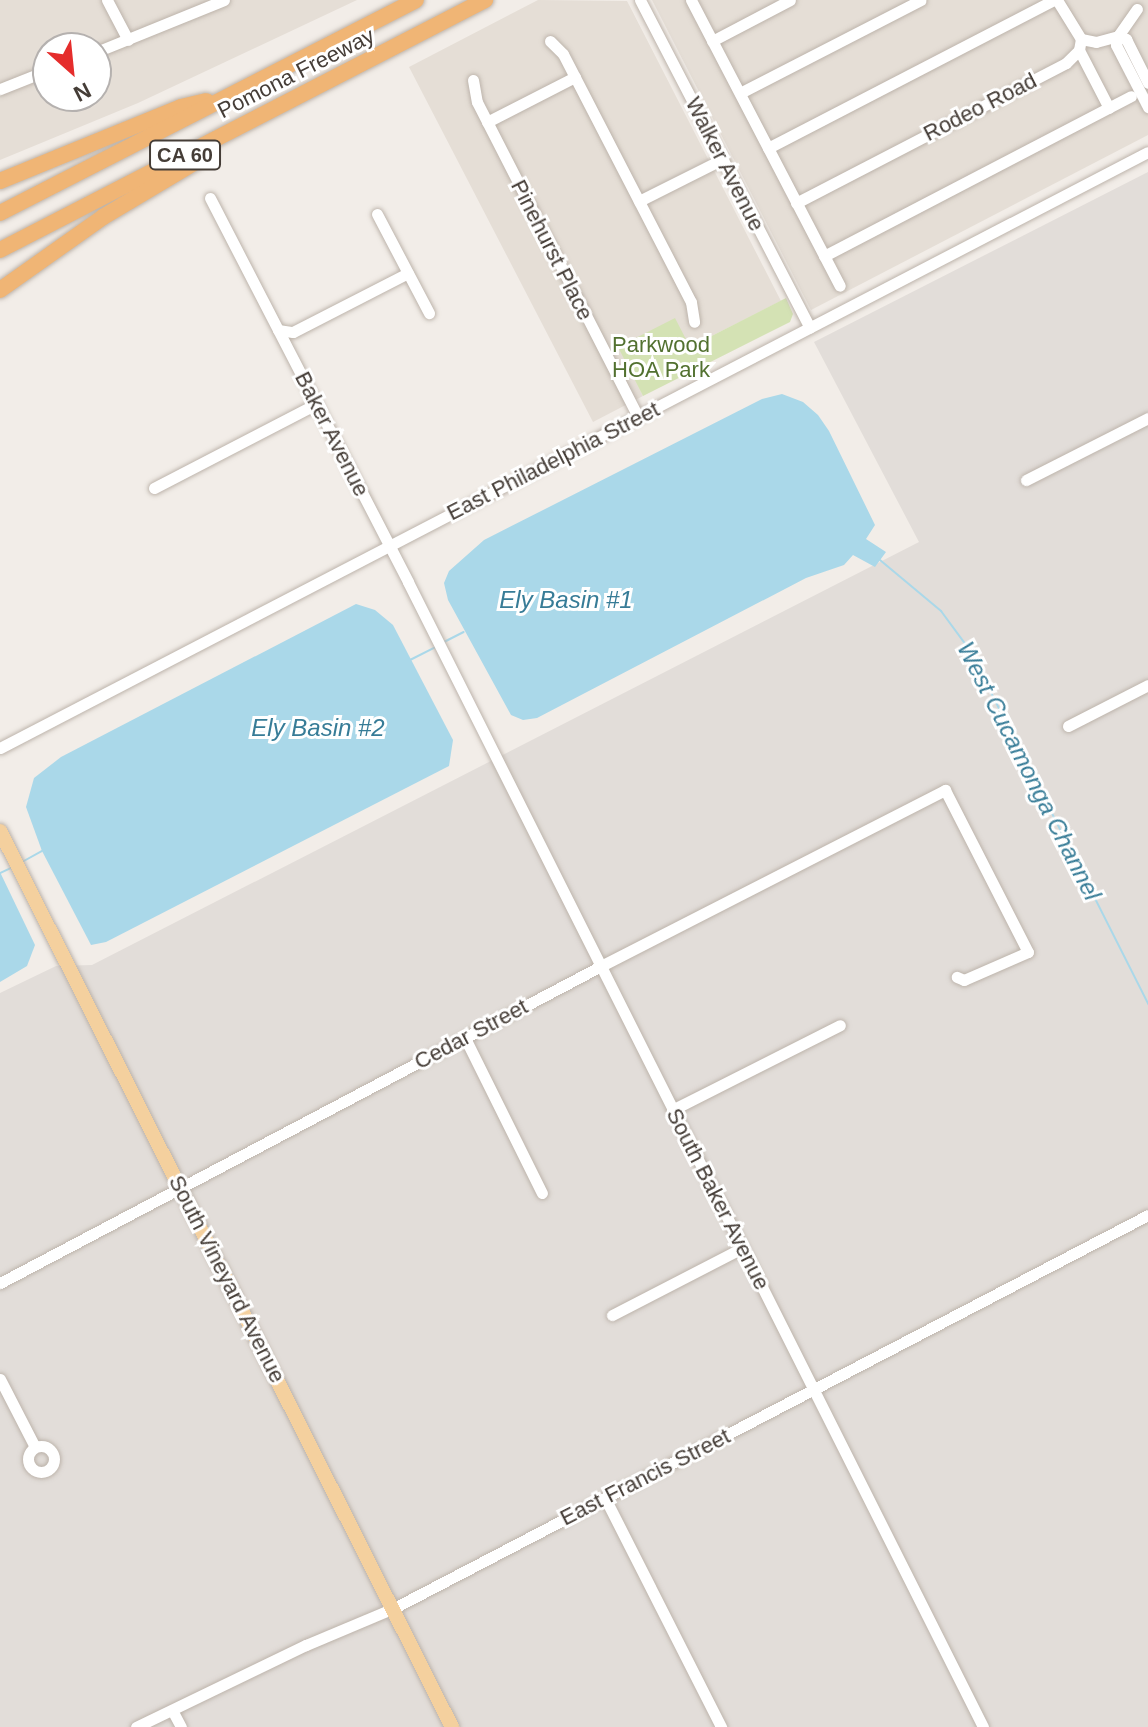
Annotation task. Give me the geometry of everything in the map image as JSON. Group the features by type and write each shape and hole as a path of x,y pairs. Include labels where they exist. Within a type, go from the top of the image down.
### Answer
{"highway":[{"name":"Pomona Freeway","path":"0,213 416,0"},
{"name":"Pomona Freeway","path":"0,250 485,0"},
{"path":"0,290 103,217 371,59"},
{"path":"0,181 181,107 231,96"}],"main road":[{"name":"South Vineyard Avenue","path":"0,831 452,1727"}],"street":[{"path":"107,0 128,40"},
{"path":"112,46 224,0"},
{"name":"Walker Avenue","path":"640,0 810,328"},
{"name":"Walker Avenue","path":"691,0 840,286"},
{"path":"712,41 790,0"},
{"path":"740,93 921,0"},
{"path":"768,148 1055,0 1109,108"},
{"path":"1140,7 1118,36 1116,45 1148,107"},
{"path":"1080,45 1118,36 1126,39 1148,83"},
{"path":"550,41 563,54 691,302 694,322"},
{"name":"Rodeo Road","path":"796,203 1066,63 1080,45"},
{"path":"0,89 32,76"},
{"path":"487,122 575,77"},
{"name":"Pinehurst Place","path":"473,80 477,102 638,417"},
{"path":"824,256 1131,96"},
{"name":"East Philadelphia Street","path":"0,748 1148,152"},
{"path":"639,201 723,159"},
{"name":"Baker Avenue","path":"210,198 453,670"},
{"path":"377,214 429,313"},
{"path":"278,330 293,332 408,273"},
{"path":"154,488 316,404"},
{"path":"1026,480 1148,418"},
{"name":"South Baker Avenue","path":"453,670 599,967 983,1727"},
{"path":"1068,726 1148,685"},
{"name":"Cedar Street","path":"0,1283 599,967 945,790 1028,952 964,980 957,977"},
{"path":"672,1110 840,1025"},
{"path":"465,1038 542,1193"},
{"name":"East Francis Street","path":"136,1727 394,1608 1148,1215"},
{"path":"612,1315 742,1248"},
{"path":"0,1379 35,1447"},
{"path":"605,1498 721,1727"},
{"path":"172,1710 181,1727"}],"shaded area":[{"path":"0,0 357,0 138,103 0,160"},
{"path":"538,0 627,1 781,301 690,347 619,347 643,396 593,422 409,67"},
{"path":"652,0 1148,0 1148,135 811,310"},
{"path":"1148,172 1148,1727 0,1727 0,993 56,966 92,965 919,542 814,342"}],"green space":[{"name":"Parkwood HOA Park","path":"786,298 793,314 790,322 643,396 618,347 675,318 690,347"}],"water":[{"name":"Ely Basin #1","path":"782,394 803,402 818,415 829,431 875,525 866,539 886,552 875,567 853,555 844,565 806,578 537,718 523,720 511,715 448,600 444,583 449,571 484,540 762,399"},
{"name":"Ely Basin #2","path":"356,604 375,610 393,625 453,740 449,766 106,942 91,945 42,851 26,807 34,778 61,757"},
{"path":"0,872 35,945 27,966 0,982"}],"waterway":[{"name":"West Cucamonga Channel","path":"880,560 941,611 969,649 1148,1004"},
{"path":"444,642 464,632"},
{"path":"410,660 435,647"},
{"path":"22,862 42,851"},
{"path":"0,873 13,867"}]}
